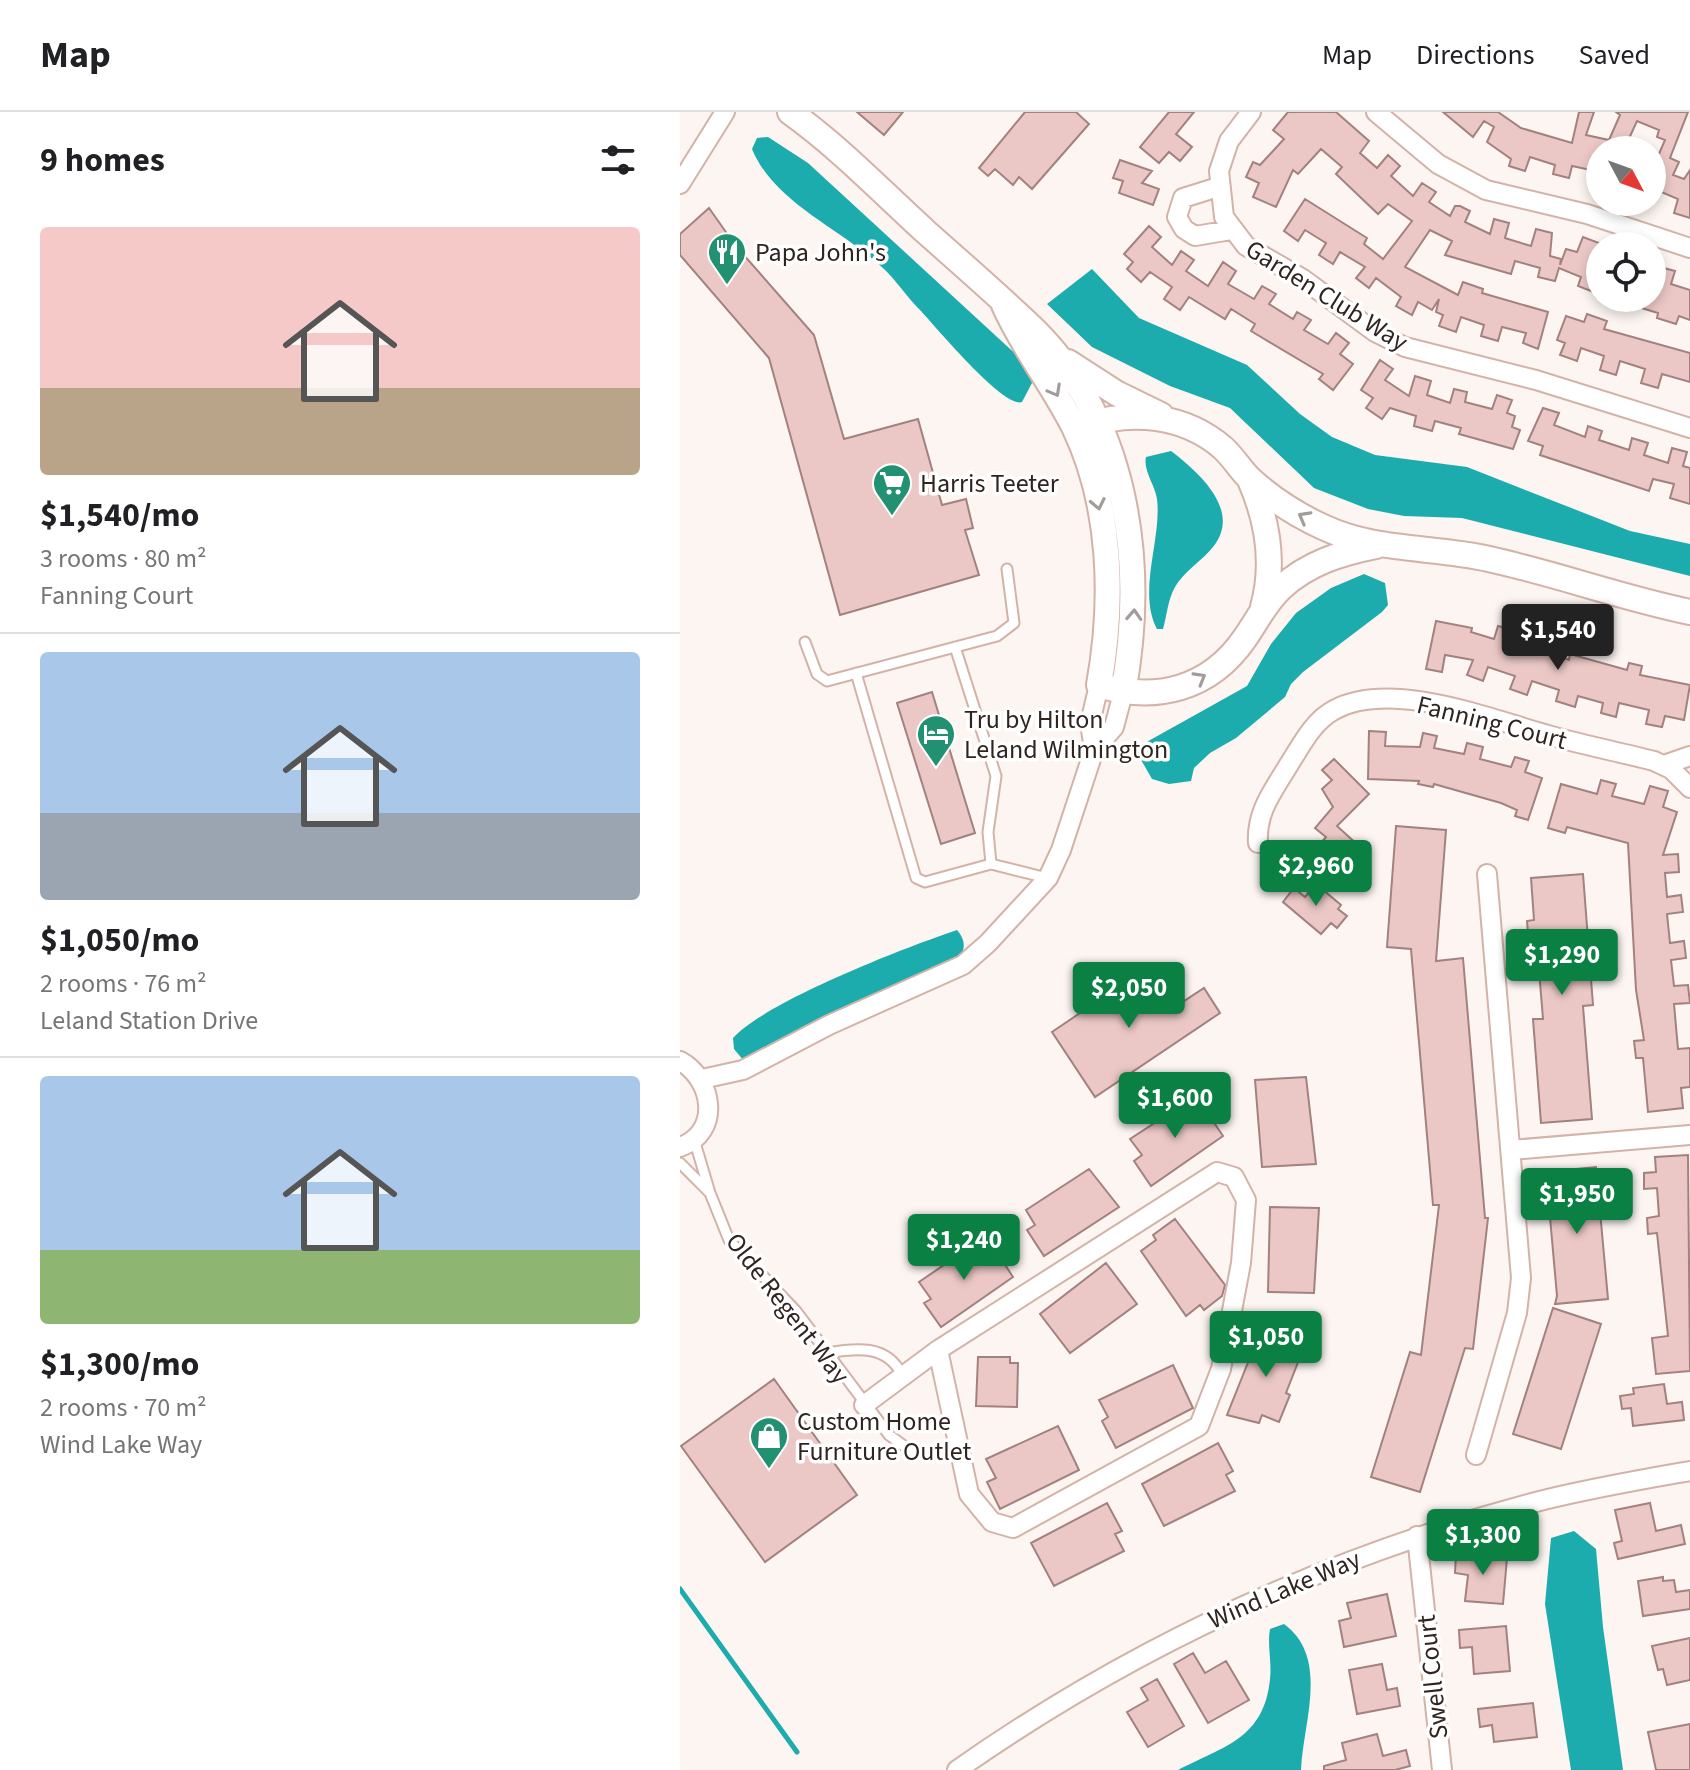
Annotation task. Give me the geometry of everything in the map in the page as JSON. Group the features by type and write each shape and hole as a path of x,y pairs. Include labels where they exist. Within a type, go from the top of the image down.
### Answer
{"street":[{"path":"680,184 725,112"},
{"path":"702,1079 743,1070 829,1025 963,965 1048,878 1094,750 1114,727 1123,693 1134,620 1133,563 1120,486 1099,421 1045,343 1026,322 790,112"},
{"name":"Garden Club Way","path":"1251,112 1222,155 1218,187 1220,204 1231,230 1257,254 1303,279 1362,323 1405,347 1536,380 1690,428"},
{"path":"1376,112 1438,164 1486,190 1587,214 1690,248"},
{"path":"1218,187 1183,198 1177,217 1184,229 1195,236 1231,230"},
{"path":"1004,305 1075,430 1091,472 1106,551 1108,613 1099,685 1090,723 1094,750"},
{"path":"1045,343 1116,393 1222,447 1249,478 1310,521 1376,546 1470,555 1690,612"},
{"path":"1075,430 1116,418 1170,420"},
{"path":"1249,478 1261,508 1269,547 1262,609"},
{"path":"1099,685 1123,693 1164,693 1205,676 1237,648 1262,609 1283,586 1317,564 1376,546"},
{"name":"Fanning Court","path":"1258,843 1259,817 1265,803 1314,726 1332,711 1358,701 1436,704 1664,765 1690,788"},
{"path":"1664,765 1690,756"},
{"path":"1476,1455 1520,1296 1511,1150 1487,874"},
{"path":"680,1061 702,1079 709,1099 708,1116 687,1143"},
{"path":"1511,1150 1690,1135"},
{"path":"864,1405 938,1350 1217,1172 1234,1177 1246,1200 1241,1263 1221,1369 1199,1426 1013,1528 992,1522 969,1494 938,1350"},
{"name":"Wind Lake Way","path":"957,1770 1081,1688 1194,1627 1304,1578 1417,1536 1539,1501 1690,1471"},
{"name":"Swell Court","path":"1417,1536 1442,1770"}],"lane":[{"path":"805,642 817,674 827,681 997,636 1014,623 1007,569"},
{"path":"955,647 996,776 988,832 991,864"},
{"path":"856,673 916,878 925,882 991,864 1048,878"},
{"name":"Olde Regent Way","path":"687,1143 729,1240 796,1311 889,1435 911,1451"},
{"name":"Olde Regent Way","path":"680,1163 710,1193"},
{"path":"826,1353 850,1349 878,1351 895,1361 902,1375"}],"water":[{"path":"768,137 808,163 1020,358 1033,381 1022,402 1013,401 986,380 883,268 776,185 752,149 757,138"},
{"path":"1092,269 1139,318 1247,365 1300,414 1332,437 1375,455 1467,467 1630,531 1690,544 1690,576 1462,518 1404,516 1368,509 1314,488 1230,408 1170,386 1092,347 1047,304"},
{"path":"1171,451 1204,480 1220,506 1223,519 1221,533 1213,547 1175,587 1163,629 1157,629 1149,598 1157,499 1146,457"},
{"path":"1364,574 1385,583 1388,605 1382,612 1303,672 1291,684 1285,697 1236,738 1210,753 1194,768 1191,781 1169,784 1152,779 1140,758 1143,744 1247,686 1271,644 1296,613 1331,588"},
{"path":"957,930 964,946 957,962 744,1061 734,1049 733,1038 775,1008 872,962"},
{"path":"1574,1531 1596,1549 1603,1627 1623,1770 1571,1770 1545,1604 1551,1538"},
{"path":"1284,1624 1298,1638 1310,1672 1301,1770 1178,1770 1239,1738 1260,1715 1270,1672 1270,1629"}],"building":[{"path":"857,112 903,112 884,135"},
{"path":"1025,112 1076,112 1089,124 1032,189 1019,177 1013,185 995,169 988,176 979,168"},
{"path":"1169,112 1194,112 1176,134 1192,147 1180,161 1169,152 1159,163 1140,147"},
{"path":"1288,112 1336,112 1369,141 1360,153 1377,168 1388,155 1400,166 1391,176 1413,196 1422,183 1436,192 1429,202 1450,216 1455,206 1460,206 1470,211 1465,222 1490,234 1494,219 1509,223 1505,238 1531,246 1536,229 1552,233 1550,256 1561,259 1560,265 1566,249 1577,252 1583,237 1586,238 1586,289 1578,286 1581,277 1559,268 1555,281 1538,277 1540,268 1515,261 1511,274 1445,255 1452,241 1430,230 1405,267 1458,295 1463,282 1483,289 1482,293 1548,312 1538,349 1523,343 1526,333 1502,327 1498,341 1481,336 1484,325 1461,317 1456,332 1439,326 1443,315 1436,312 1439,299 1432,310 1418,302 1412,315 1396,306 1401,297 1376,278 1369,288 1356,278 1365,267 1340,252 1333,264 1319,255 1326,243 1305,230 1298,241 1284,231 1305,199 1367,238 1364,244 1383,259 1412,221 1388,204 1378,214 1336,174 1342,167 1321,149 1298,174 1293,170 1276,207 1253,197 1259,183 1246,177 1253,162 1260,165 1284,139 1273,130"},
{"path":"1443,112 1498,112 1521,128 1572,143 1579,112 1594,112 1586,135 1591,136 1586,136 1586,169 1572,166 1569,178 1553,174 1555,165 1530,157 1525,171 1509,166 1511,159 1487,142 1494,127 1484,121 1473,137"},
{"path":"1616,112 1688,112 1670,158 1679,162 1673,175 1684,179 1690,170 1690,218 1674,213 1678,199 1666,194 1666,136 1657,136 1659,130 1637,121 1630,136 1611,136 1620,115"},
{"path":"1120,160 1152,171 1142,183 1159,189 1153,205 1119,193 1123,181 1113,178"},
{"name":"Harris Teeter","path":"709,208 735,245 814,335 844,439 918,419 942,505 966,499 973,528 965,530 979,575 840,615 769,358 680,255 680,234"},
{"path":"1149,226 1161,237 1152,247 1172,265 1181,251 1194,260 1186,271 1208,286 1223,262 1236,271 1228,284 1254,299 1262,286 1276,294 1269,304 1293,319 1297,312 1311,320 1304,330 1328,344 1336,333 1349,343 1340,354 1353,364 1333,390 1319,379 1323,374 1251,331 1255,324 1231,309 1225,319 1189,297 1180,310 1164,299 1172,287 1150,272 1141,282 1127,269 1133,262 1124,254"},
{"path":"1666,269 1675,271 1671,284 1690,290 1690,320 1679,316 1676,324 1657,318 1658,313 1655,312 1666,312"},
{"path":"1587,314 1607,321 1604,329 1690,353 1690,382 1662,374 1658,388 1641,383 1645,369 1620,361 1616,375 1600,370 1604,356 1581,348 1577,361 1560,355 1565,343 1557,340 1566,316 1584,322"},
{"path":"1380,360 1393,369 1385,380 1409,396 1415,376 1431,381 1427,395 1450,403 1454,389 1467,392 1465,402 1492,409 1497,395 1512,400 1507,413 1515,416 1512,427 1520,430 1513,449 1459,434 1461,428 1435,421 1432,431 1414,426 1416,416 1390,408 1382,419 1366,408 1373,398 1361,390"},
{"path":"1543,408 1559,413 1554,425 1585,437 1588,426 1602,431 1599,440 1629,450 1632,438 1648,443 1644,455 1668,463 1672,448 1687,452 1683,466 1690,468 1690,504 1670,498 1674,484 1653,479 1649,491 1540,455 1543,446 1528,441"},
{"path":"1436,621 1472,628 1471,632 1494,639 1498,626 1530,634 1550,641 1546,652 1569,660 1570,654 1627,670 1629,663 1642,666 1640,675 1690,685 1684,720 1665,716 1662,727 1646,724 1649,710 1619,703 1616,717 1601,713 1603,703 1578,696 1575,707 1556,701 1559,690 1532,681 1527,695 1510,689 1515,676 1488,667 1483,681 1467,675 1473,660 1445,655 1442,672 1426,669"},
{"name":"Tru by Hilton Leland Wilmington","path":"932,692 975,833 941,844 897,703"},
{"path":"1369,731 1386,732 1385,746 1420,747 1423,733 1437,736 1434,748 1464,754 1467,743 1483,747 1480,759 1511,767 1515,757 1529,761 1525,772 1542,778 1528,820 1515,816 1517,810 1501,803 1434,784 1433,787 1418,784 1419,781 1368,779"},
{"path":"1334,759 1369,794 1337,826 1359,846 1355,850 1365,858 1355,870 1346,862 1336,874 1312,853 1326,837 1315,828 1333,807 1322,789 1332,780 1322,770"},
{"path":"1601,780 1616,784 1612,796 1644,804 1650,786 1668,791 1663,807 1677,812 1663,855 1678,854 1679,872 1665,873 1667,897 1681,895 1683,912 1667,914 1670,943 1684,941 1686,958 1671,960 1674,986 1688,985 1690,1003 1674,1004 1678,1049 1690,1048 1690,1087 1681,1088 1683,1108 1648,1112 1643,1058 1636,1058 1634,1041 1644,1040 1636,990 1628,843 1567,827 1565,833 1548,828 1561,784 1597,794"},
{"path":"1396,826 1446,830 1436,961 1463,958 1485,1218 1488,1218 1473,1349 1465,1348 1420,1492 1371,1477 1410,1352 1421,1355 1439,1205 1433,1205 1411,949 1387,947"},
{"path":"1583,874 1593,1005 1583,1006 1592,1119 1541,1123 1533,1019 1543,1019 1536,933 1528,933 1527,921 1534,920 1531,878"},
{"path":"1316,884 1341,905 1338,909 1347,916 1337,928 1331,923 1321,934 1283,902 1294,888 1305,897"},
{"path":"1148,967 1175,1007 1204,988 1220,1013 1095,1097 1052,1032"},
{"path":"1306,1077 1316,1164 1262,1167 1255,1080"},
{"path":"1196,1096 1223,1136 1151,1186 1134,1161 1142,1155 1130,1139"},
{"path":"1688,1155 1690,1371 1656,1374 1652,1338 1668,1336 1657,1233 1648,1234 1647,1218 1659,1216 1657,1188 1644,1189 1644,1173 1656,1172 1655,1157"},
{"path":"1596,1167 1608,1299 1555,1304 1557,1296 1546,1172"},
{"path":"1089,1169 1119,1207 1044,1256 1027,1230 1035,1225 1026,1210"},
{"path":"1270,1207 1319,1208 1314,1293 1268,1292"},
{"path":"1175,1219 1225,1285 1222,1296 1204,1310 1200,1305 1186,1316 1141,1251 1156,1240 1153,1235"},
{"path":"982,1239 994,1257 998,1254 1013,1277 941,1327 924,1303 931,1299 919,1282"},
{"path":"1106,1263 1137,1304 1070,1353 1040,1314"},
{"path":"1553,1308 1601,1324 1561,1449 1513,1434"},
{"path":"1261,1330 1304,1347 1286,1393 1290,1395 1279,1422 1262,1415 1259,1423 1227,1415"},
{"path":"978,1357 1010,1357 1010,1363 1018,1363 1017,1407 976,1406"},
{"path":"1173,1365 1193,1408 1116,1448 1102,1421 1108,1417 1099,1400"},
{"name":"Custom Home Furniture Outlet","path":"774,1379 857,1495 765,1562 681,1446"},
{"path":"1664,1384 1667,1404 1682,1402 1684,1420 1633,1426 1631,1408 1622,1409 1620,1396 1634,1394 1633,1388"},
{"path":"1058,1426 1079,1470 1000,1509 987,1482 996,1478 986,1459"},
{"path":"1218,1443 1233,1471 1226,1475 1235,1491 1164,1526 1142,1484"},
{"path":"1107,1503 1122,1531 1115,1534 1124,1551 1054,1586 1031,1543"},
{"path":"1650,1503 1656,1531 1681,1525 1685,1544 1618,1559 1614,1543 1622,1541 1615,1510"},
{"path":"1456,1553 1507,1558 1503,1604 1465,1601 1468,1575 1455,1573"},
{"path":"1663,1577 1663,1581 1674,1580 1676,1592 1690,1590 1690,1609 1643,1616 1638,1581"},
{"path":"1387,1594 1396,1636 1344,1647 1339,1621 1351,1618 1347,1603"},
{"path":"1506,1626 1510,1671 1474,1674 1472,1647 1460,1648 1459,1630"},
{"path":"1690,1638 1690,1680 1667,1685 1663,1669 1658,1670 1652,1646"},
{"path":"1193,1653 1205,1673 1226,1661 1249,1700 1208,1723 1174,1664"},
{"path":"1382,1664 1387,1690 1397,1688 1400,1706 1357,1714 1349,1670"},
{"path":"1157,1679 1184,1726 1148,1747 1127,1712 1148,1700 1141,1688"},
{"path":"1533,1703 1537,1737 1494,1742 1492,1725 1480,1727 1478,1709"},
{"path":"1690,1724 1690,1770 1656,1770 1648,1732"},
{"path":"1377,1734 1383,1756 1406,1750 1410,1766 1395,1770 1324,1770 1324,1766 1346,1760 1342,1743"}],"waterway":[{"path":"680,1589 797,1752"}],"place":[{"name":"Papa John's","path":"727,286"},
{"name":"Harris Teeter","path":"892,517"},
{"name":"Tru by Hilton Leland Wilmington","path":"936,768"},
{"name":"Custom Home Furniture Outlet","path":"769,1470"}]}
